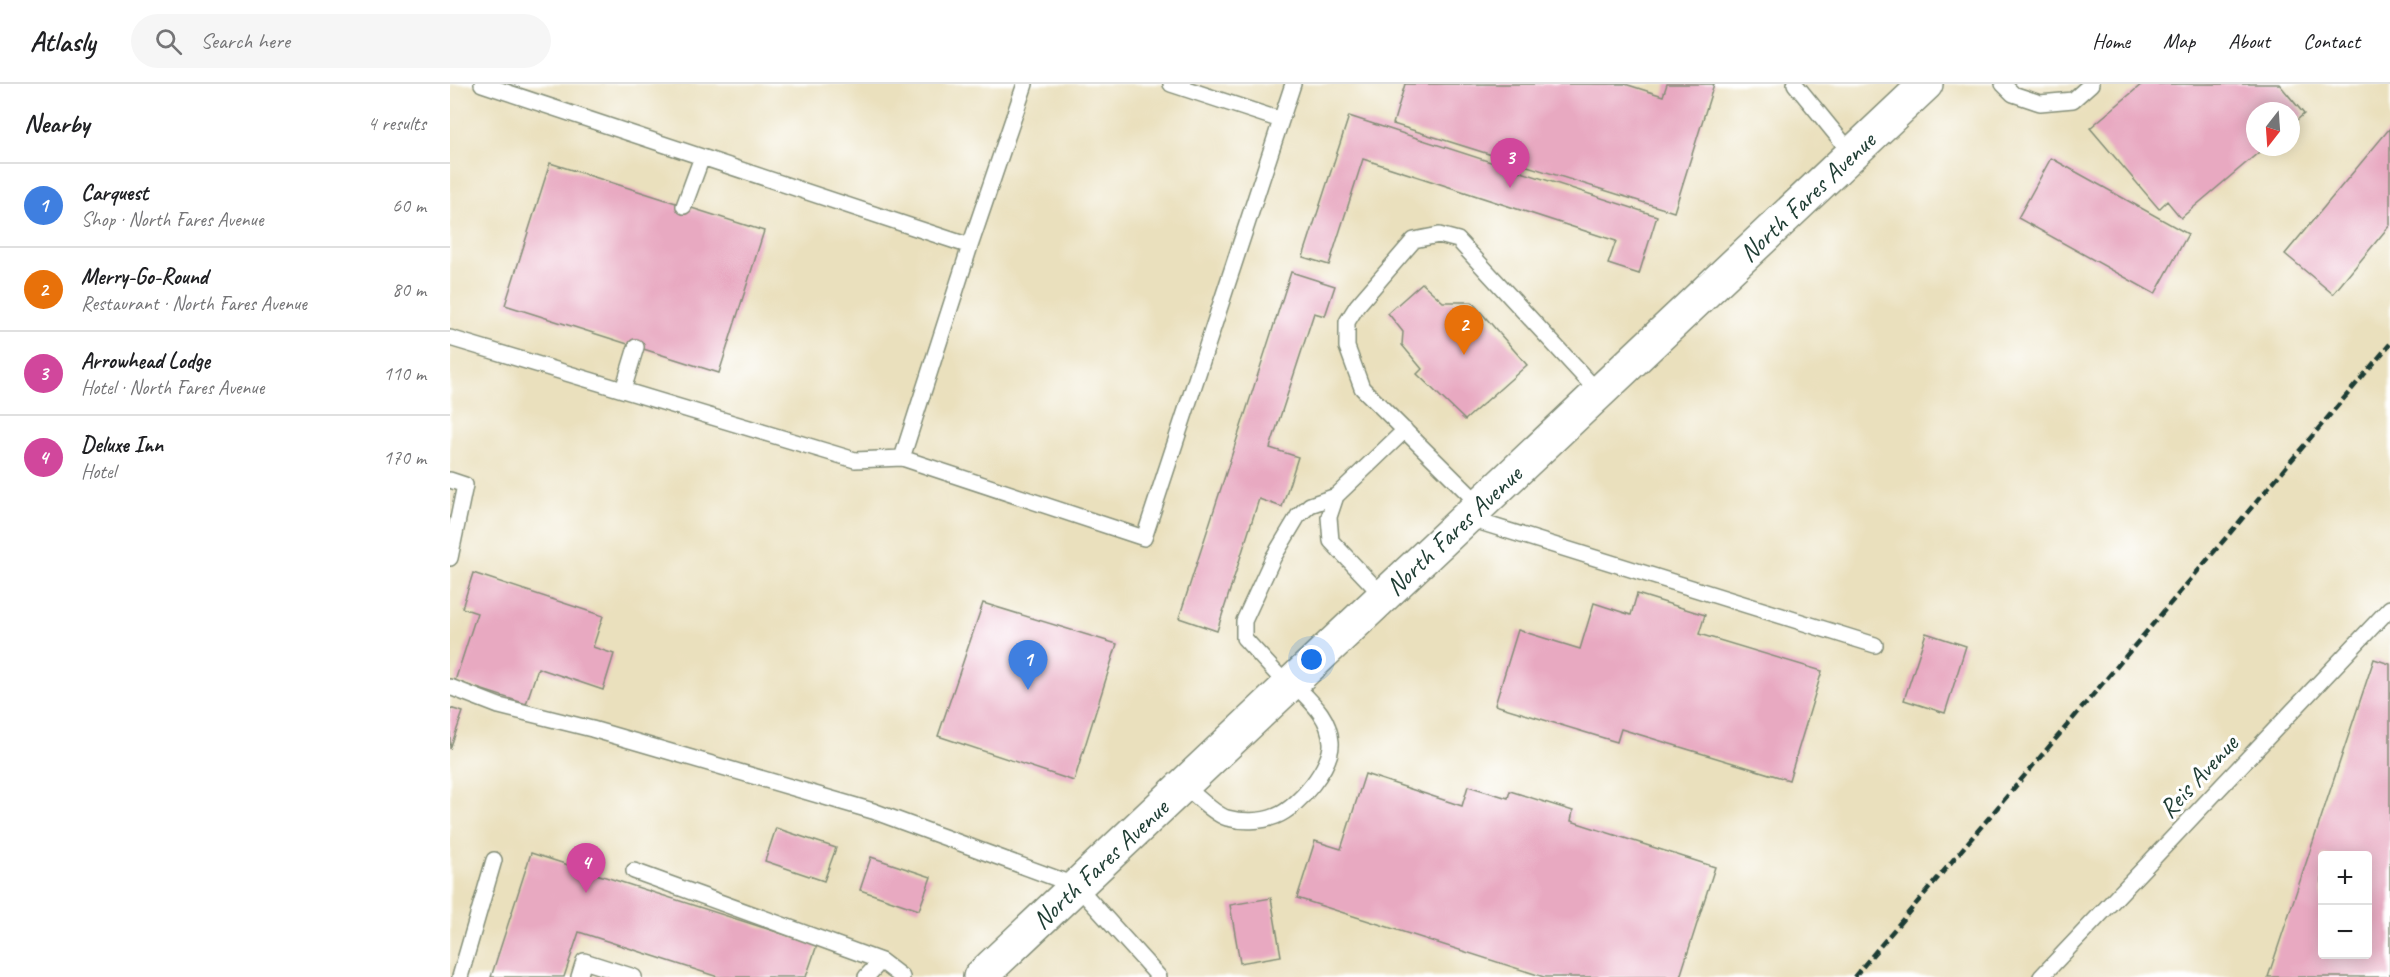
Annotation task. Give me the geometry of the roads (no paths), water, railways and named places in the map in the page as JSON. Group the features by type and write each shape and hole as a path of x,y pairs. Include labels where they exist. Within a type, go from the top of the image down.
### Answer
{"street":[{"name":"North Fares Avenue","path":"980,977 1925,84"}],"lane":[{"path":"482,84 970,246"},
{"path":"902,458 1025,84"},
{"path":"1171,84 1281,120"},
{"path":"450,338 855,460 902,458 1144,538 1293,84"},
{"path":"1795,84 1852,154"},
{"path":"2003,84 2013,94 2040,103 2073,100 2091,84"},
{"path":"684,206 702,157"},
{"path":"1599,393 1458,240 1439,235 1414,240 1357,306 1347,322 1347,347 1362,388 1405,430 1473,511 1875,645"},
{"path":"623,390 636,347"},
{"path":"1183,784 1224,818 1250,821 1278,816 1300,799 1323,771 1332,743 1323,715 1244,638 1244,621 1273,558 1298,516 1311,505 1336,496 1405,430"},
{"path":"450,480 465,485 450,558"},
{"path":"1336,496 1329,517 1331,541 1383,596"},
{"name":"Reis Avenue","path":"2041,977 2390,608"},
{"path":"450,687 499,706 592,729 873,811 1077,886 1159,977"},
{"path":"459,977 494,860"},
{"path":"634,871 881,961 902,977"},
{"path":"579,977 584,961 634,977"},
{"path":"866,977 881,961"}],"railway":[{"path":"1854,977 2390,344"}],"place":[{"name":"Arrowhead Lodge","path":"1510,188"},
{"name":"Merry-Go-Round","path":"1464,355"},
{"name":"Carquest","path":"1028,690"},
{"name":"Deluxe Inn","path":"586,893"}]}
